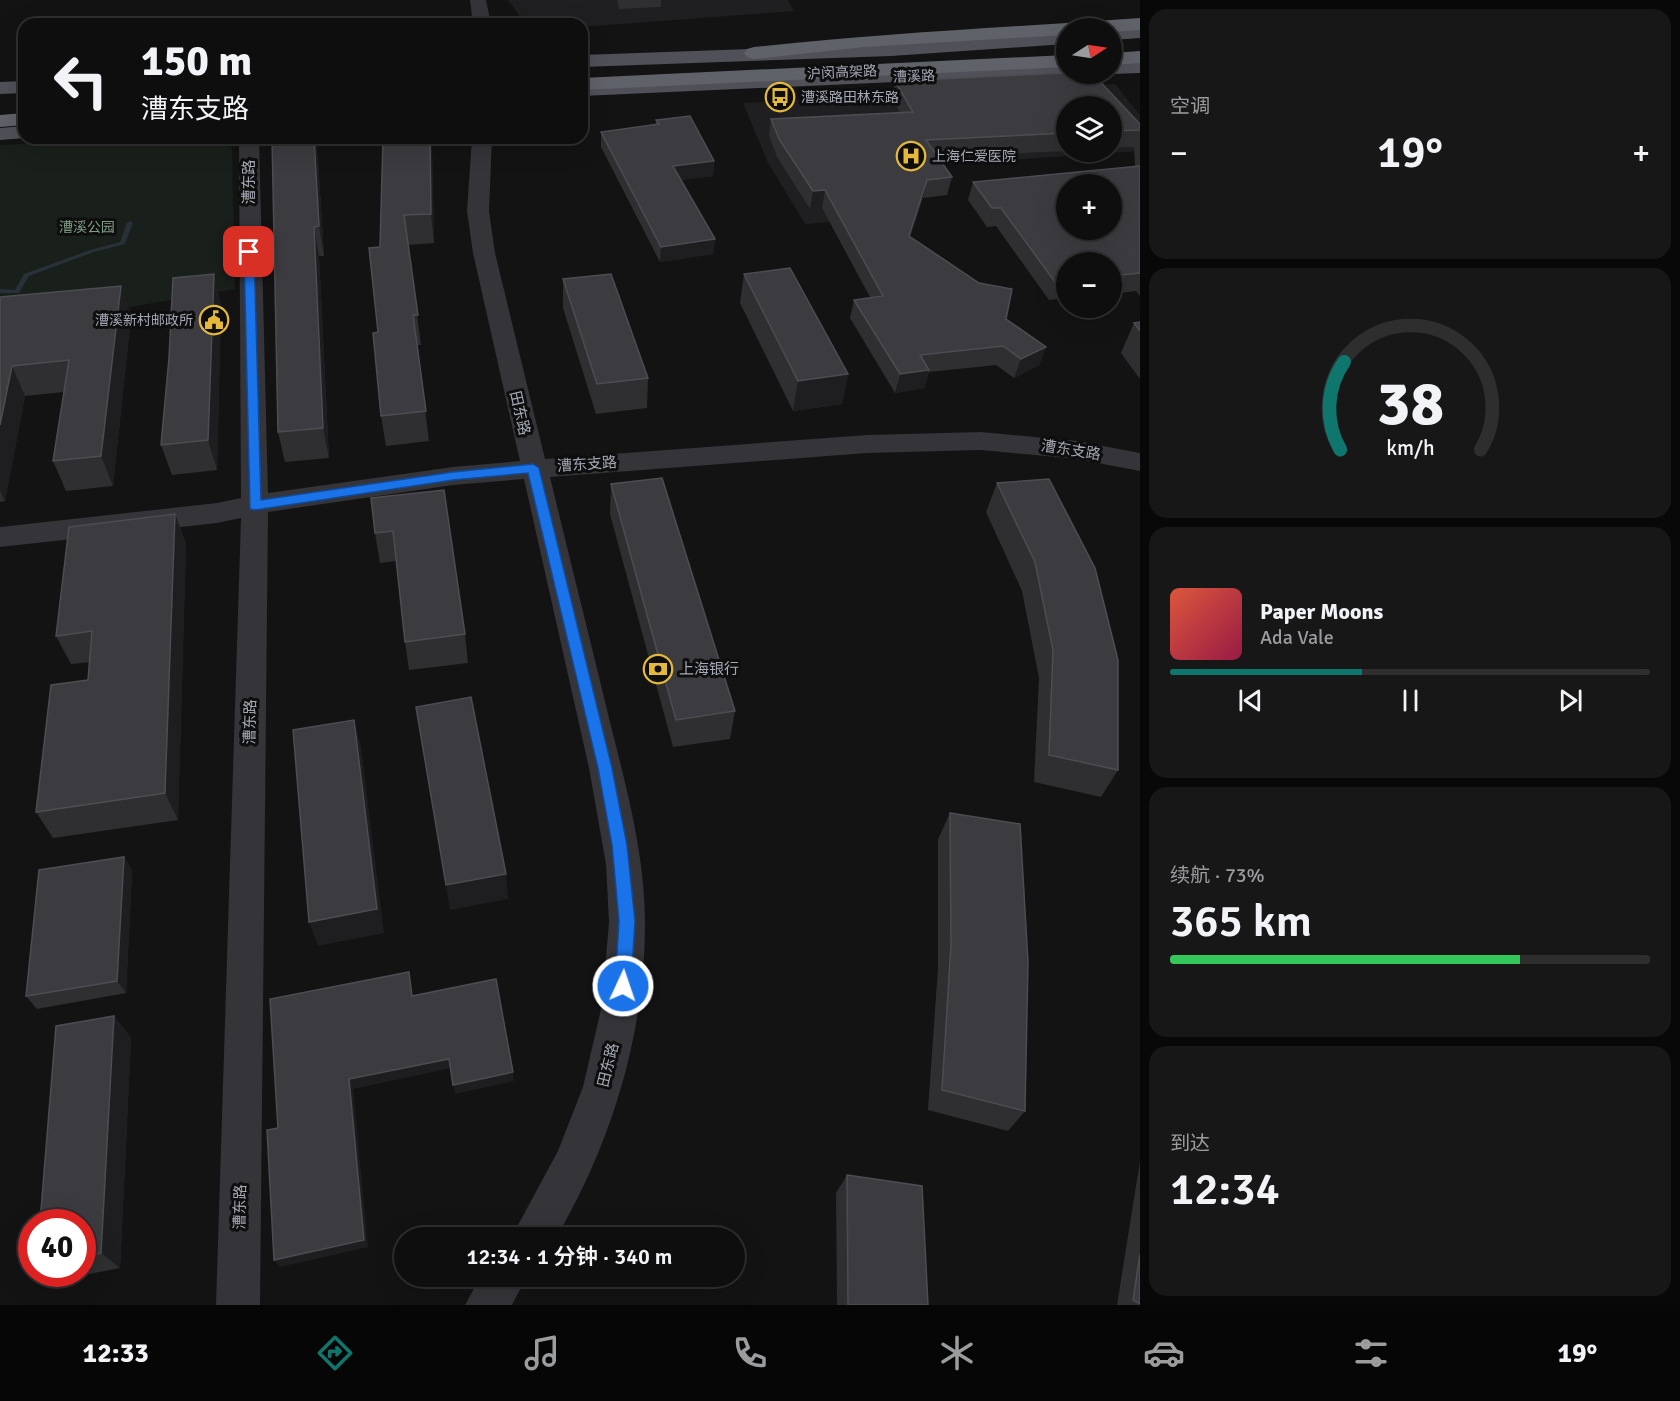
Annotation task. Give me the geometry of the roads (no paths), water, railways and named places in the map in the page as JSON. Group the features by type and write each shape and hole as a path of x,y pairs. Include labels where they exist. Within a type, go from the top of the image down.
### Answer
{"highway":[{"path":"1122,24 1140,22"},
{"path":"754,54 864,41 1056,30"},
{"path":"1122,46 1140,45"},
{"name":"沪闵高架路","path":"588,71 1056,48"},
{"path":"1122,58 1140,57"},
{"name":"沪闵高架路","path":"588,84 1056,61"},
{"path":"0,98 18,97"},
{"path":"0,112 18,111"}],"main road":[{"name":"漕溪路","path":"754,54 783,45 840,38 1140,22"},
{"path":"1122,33 1140,32"},
{"name":"漕溪路","path":"588,61 891,50 1056,39"},
{"path":"1122,68 1140,67"},
{"name":"漕溪路","path":"588,90 1056,70"},
{"path":"0,88 18,87"},
{"path":"0,121 18,120"},
{"path":"0,134 18,132"}],"street":[{"path":"478,0 482,18"},
{"name":"漕东路","path":"238,1305 255,506 249,144"},
{"name":"田东路","path":"482,144 478,211 484,253 605,768 620,845 627,921 622,1007 604,1086 571,1166 537,1227"},
{"name":"漕东支路","path":"0,537 217,513 430,479 533,468 700,455 951,441 1041,445 1140,462"},
{"path":"487,1305 499,1287"}],"waterway":[{"path":"0,291 17,292 26,275 92,251 123,243 130,223"}],"place":[{"name":"漕溪路田林东路","path":"780,97"},
{"name":"上海仁爱医院","path":"911,156"},
{"name":"漕溪新村邮政所","path":"214,320"},
{"name":"上海银行","path":"658,669"}],"park label":[{"name":"漕溪公园","path":"87,227"}]}
